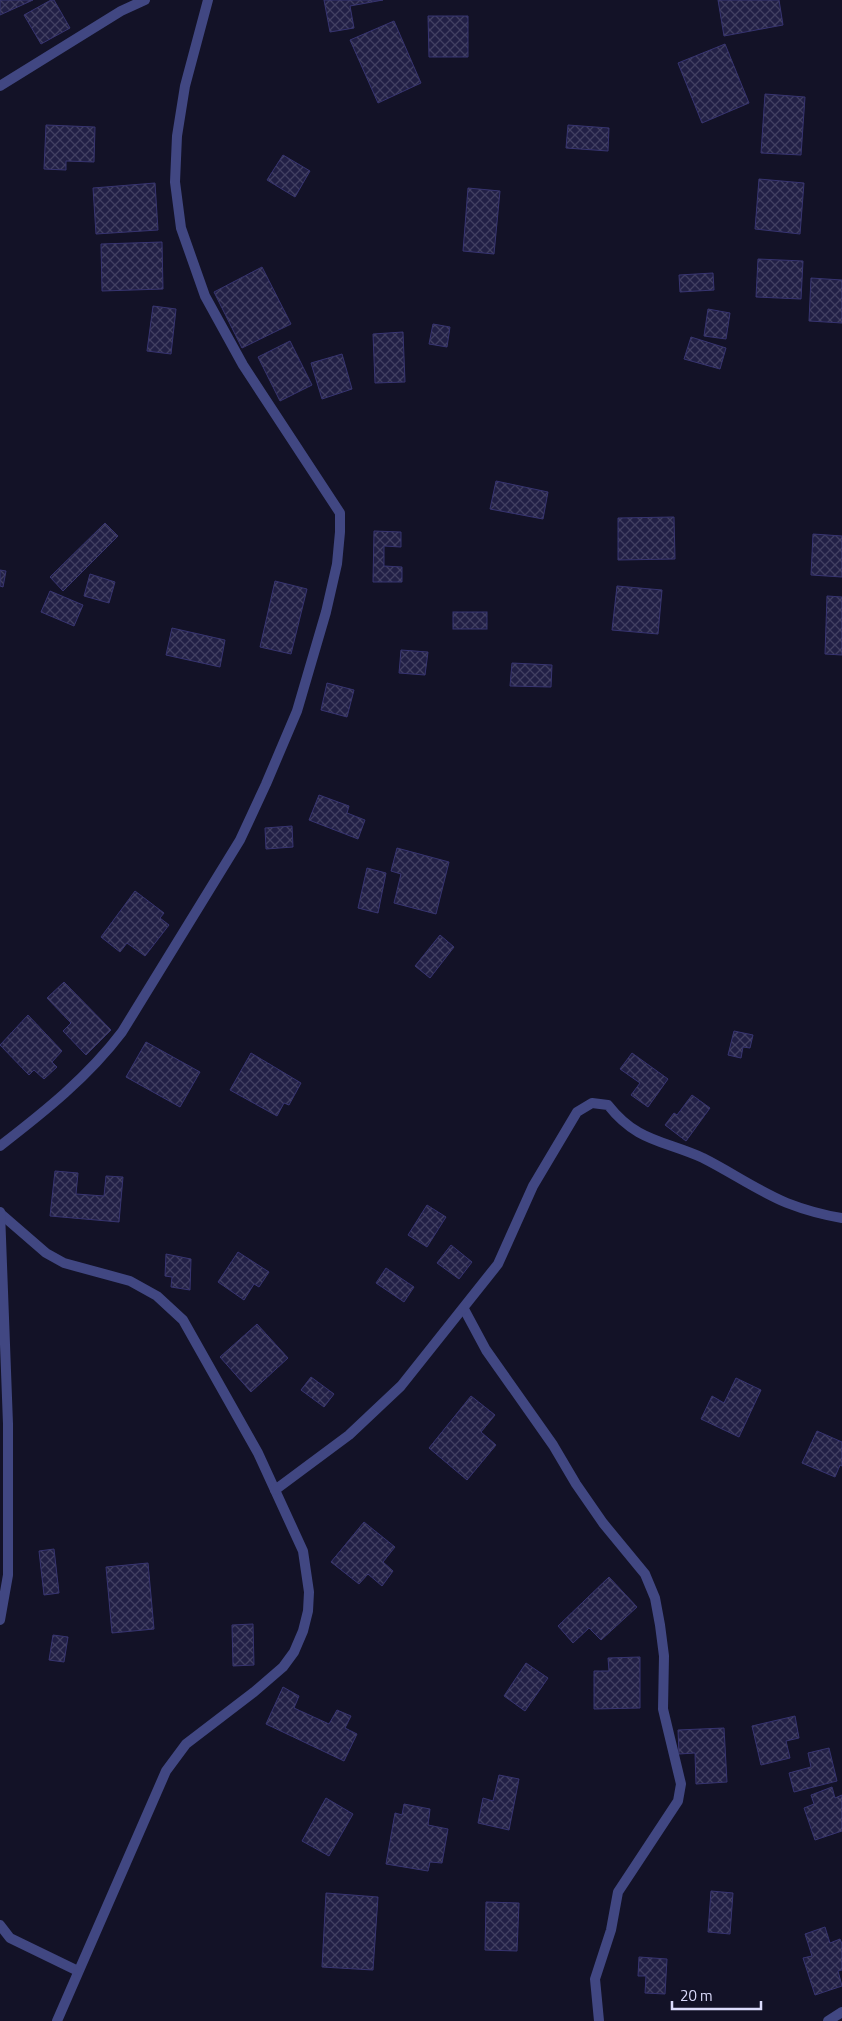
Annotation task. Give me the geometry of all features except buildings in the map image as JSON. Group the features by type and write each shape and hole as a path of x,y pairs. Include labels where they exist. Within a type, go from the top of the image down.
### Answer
{"street":[{"path":"0,86 121,11 144,0"},
{"path":"0,1146 38,1118 108,1052 240,840 297,710 326,612 337,564 340,513 243,365 205,296 181,228 175,182 178,136 185,86 208,0"},
{"path":"275,1490 349,1435 401,1386 498,1264 534,1186 563,1133 577,1112 592,1103 608,1105 621,1121 642,1136 702,1158 786,1202 818,1214 842,1218"},
{"path":"1,1213 46,1253 64,1263 130,1281 157,1296 183,1320 248,1436 275,1490 303,1551 307,1572 308,1611 300,1641 283,1667 254,1692 199,1732 174,1758 166,1771 121,1871 95,1937 57,2021"},
{"path":"0,1620 8,1575 8,1424 1,1213"},
{"path":"464,1309 486,1350 554,1445 576,1484 602,1523 644,1574 655,1598 664,1656 663,1709 681,1792 678,1801 618,1892 611,1930 595,1979 599,2021"},
{"path":"0,1925 10,1938 78,1971"},
{"path":"828,2021 842,2012"}]}
